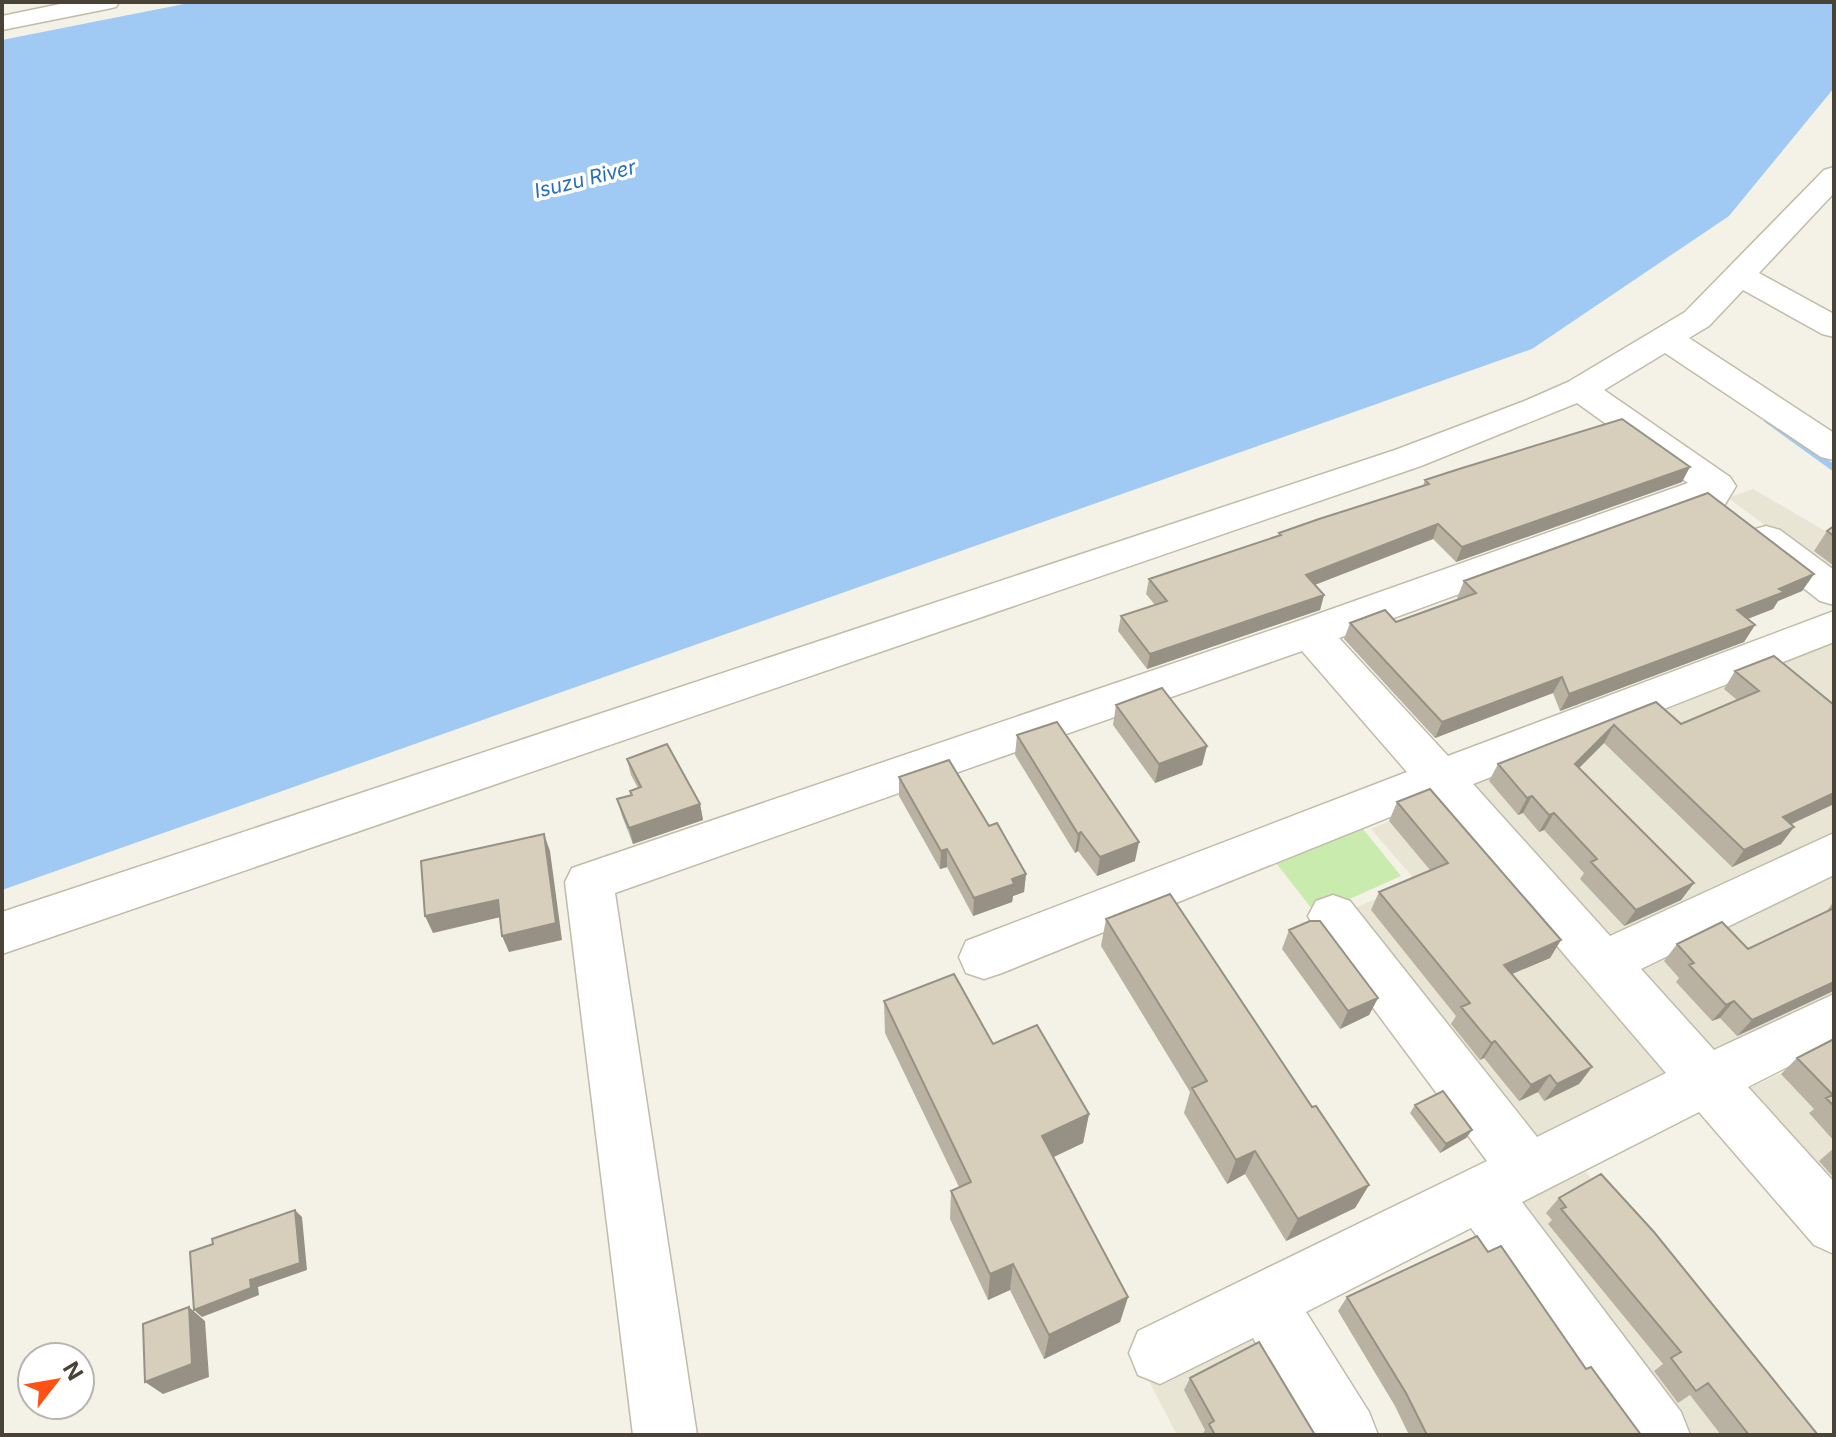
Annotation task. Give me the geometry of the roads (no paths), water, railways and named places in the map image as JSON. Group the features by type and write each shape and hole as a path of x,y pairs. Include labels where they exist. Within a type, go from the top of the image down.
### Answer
{"street":[{"path":"2,23 107,2"},
{"path":"2,933 1408,458 1535,410 1580,389 1697,319 1834,176"},
{"path":"1740,275 1834,327"},
{"path":"1667,339 1834,449"},
{"path":"665,1435 589,882 1310,633 1717,486 1580,389"},
{"path":"1704,491 1834,591"},
{"path":"984,957 1834,626"},
{"path":"1310,633 1834,1225"},
{"path":"1603,963 1834,853"},
{"path":"1333,916 1505,1182 1658,1435"},
{"path":"1160,1353 1834,1017"},
{"path":"1265,1301 1346,1435"}],"water":[{"name":"Isuzu River","path":"194,2 1834,2 1834,88 1729,216 1532,349 2,890 2,40"}],"waterway":[{"path":"1769,421 1834,469"}]}
